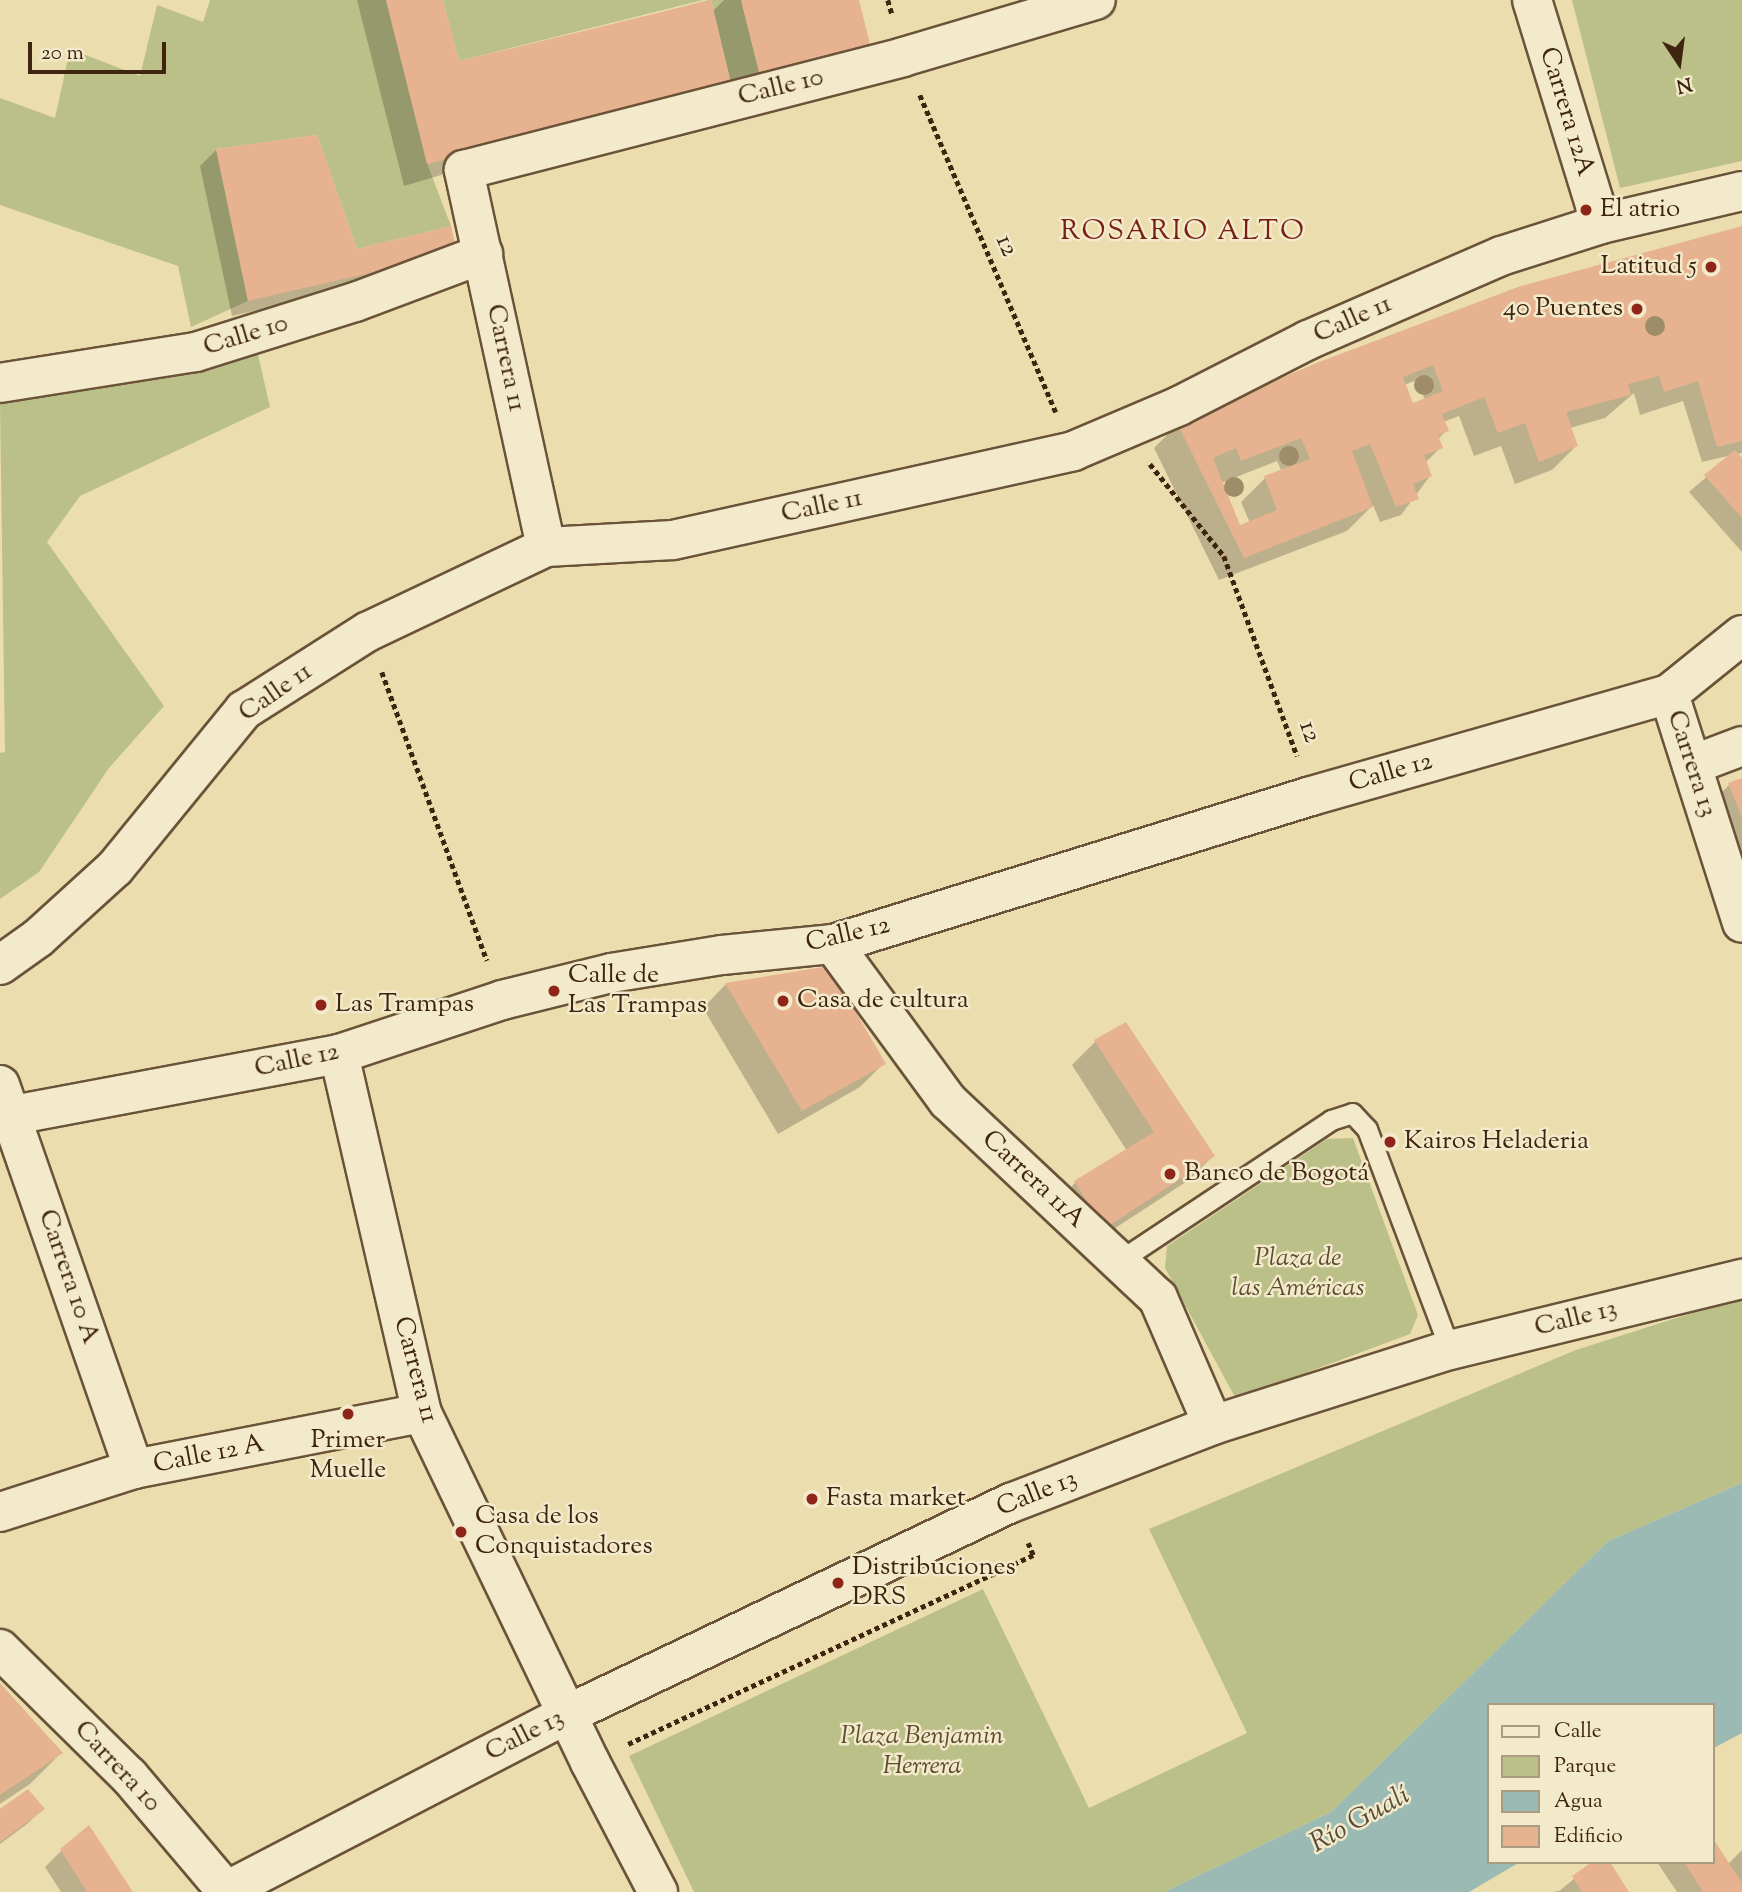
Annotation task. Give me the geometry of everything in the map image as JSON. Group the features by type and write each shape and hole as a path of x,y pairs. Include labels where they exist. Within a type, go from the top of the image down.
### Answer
{"street":[{"name":"Calle 10","path":"464,170 903,57 1096,0"},
{"name":"Carrera 12A","path":"1532,0 1601,224"},
{"name":"Carrera 11","path":"464,170 546,547"},
{"name":"Calle 11","path":"0,965 38,938 115,868 244,710 367,632 546,547 673,540 1073,451 1445,279 1601,224 1742,191"},
{"name":"Calle 10","path":"0,383 196,352 355,302 483,254"},
{"name":"Carrera 13","path":"1742,635 1669,694 1742,923"},
{"name":"Calle 12","path":"6,1100 339,1054 502,1000 611,974 833,943 1311,796 1669,694"},
{"path":"1692,765 1742,746"},
{"name":"Carrera 11A","path":"833,943 948,1101 1158,1298 1213,1425"},
{"name":"Carrera 11","path":"339,1054 422,1413 590,1762 658,1892"},
{"name":"Carrera 10 A","path":"6,1100 134,1469"},
{"name":"Calle 13","path":"226,1891 568,1714 1011,1503 1213,1425 1450,1350 1742,1279"},
{"name":"Calle 12 A","path":"0,1512 134,1469 422,1413"},
{"name":"Carrera 10","path":"0,1649 129,1776 226,1891"}],"lane":[{"path":"1119,1261 1331,1120 1352,1113 1367,1129 1450,1350"}],"path":[{"name":"12","path":"903,57 1073,451"},
{"name":"12","path":"1122,430 1224,556 1311,796"},
{"path":"367,632 502,1000"},
{"path":"590,1762 1033,1555 1011,1503"}],"green space":[{"path":"210,0 386,0 427,163 451,226 357,249 317,135 216,149 248,301 191,327 178,266 0,205 0,98 55,118 70,49 140,76 157,5 203,22"},
{"path":"443,0 703,0 459,61"},
{"path":"711,0 741,0 760,76 732,87"},
{"path":"1572,0 1742,0 1742,161 1620,188"},
{"path":"254,337 270,407 80,496 47,542 164,706 109,768 39,872 0,899 0,753 5,752 0,404"},
{"name":"Plaza de las Américas","path":"1353,1138 1418,1315 1410,1334 1236,1399 1165,1268 1167,1246 1327,1139"},
{"name":"Plaza Benjamin Herrera","path":"1742,1297 1742,1483 1608,1541 1331,1812 1164,1892 694,1892 629,1756 983,1589 1089,1808 1247,1733 1149,1529 1576,1350"}],"water":[{"name":"Río Gualí","path":"1742,1483 1742,1733 1714,1748 1714,1703 1486,1703 1486,1864 1517,1864 1469,1892 1164,1892 1331,1812 1608,1541"}],"building":[{"path":"386,0 443,0 459,61 711,0 732,87 427,164"},
{"path":"741,0 859,0 871,48 760,76"},
{"path":"317,135 357,249 451,226 457,253 248,301 216,149"},
{"path":"1742,226 1742,441 1717,447 1698,381 1664,392 1659,376 1628,384 1631,395 1566,412 1578,446 1539,462 1525,423 1498,433 1484,397 1442,414 1449,431 1438,435 1443,448 1424,455 1432,476 1413,484 1419,499 1396,507 1370,444 1352,451 1373,507 1244,558 1177,423 1319,362 1518,287","holes":["1433,365 1443,391 1413,403 1403,377","1301,438 1310,459 1264,476 1277,510 1240,525 1213,458 1236,448 1241,461"]},
{"path":"1735,450 1742,458 1742,518 1704,475"},
{"path":"1742,778 1742,817 1728,783"},
{"path":"829,966 886,1064 802,1111 725,983"},
{"path":"1126,1022 1215,1156 1104,1229 1074,1181 1154,1132 1094,1040"},
{"path":"0,1683 63,1753 0,1795"},
{"path":"28,1789 45,1809 0,1842 0,1809"},
{"path":"89,1825 133,1892 87,1892 60,1849"},
{"path":"1714,1840 1742,1883 1742,1892 1703,1892 1685,1864 1714,1864"},
{"path":"1589,1864 1611,1864 1629,1892 1582,1892 1572,1876"}],"place":[{"name":"El atrio","path":"1586,210"},
{"name":"Latitud 5","path":"1711,267"},
{"name":"40 Puentes","path":"1637,309"},
{"name":"Calle de Las Trampas","path":"554,991"},
{"name":"Casa de cultura","path":"783,1001"},
{"name":"Las Trampas","path":"321,1005"},
{"name":"Kairos Heladeria","path":"1390,1142"},
{"name":"Banco de Bogotá","path":"1170,1174"},
{"name":"Primer Muelle","path":"348,1414"},
{"name":"Fasta market","path":"812,1499"},
{"name":"Casa de los Conquistadores","path":"461,1532"},
{"name":"Distribuciones DRS","path":"838,1583"}],"district":[{"name":"ROSARIO ALTO","path":"1183,232"}]}
